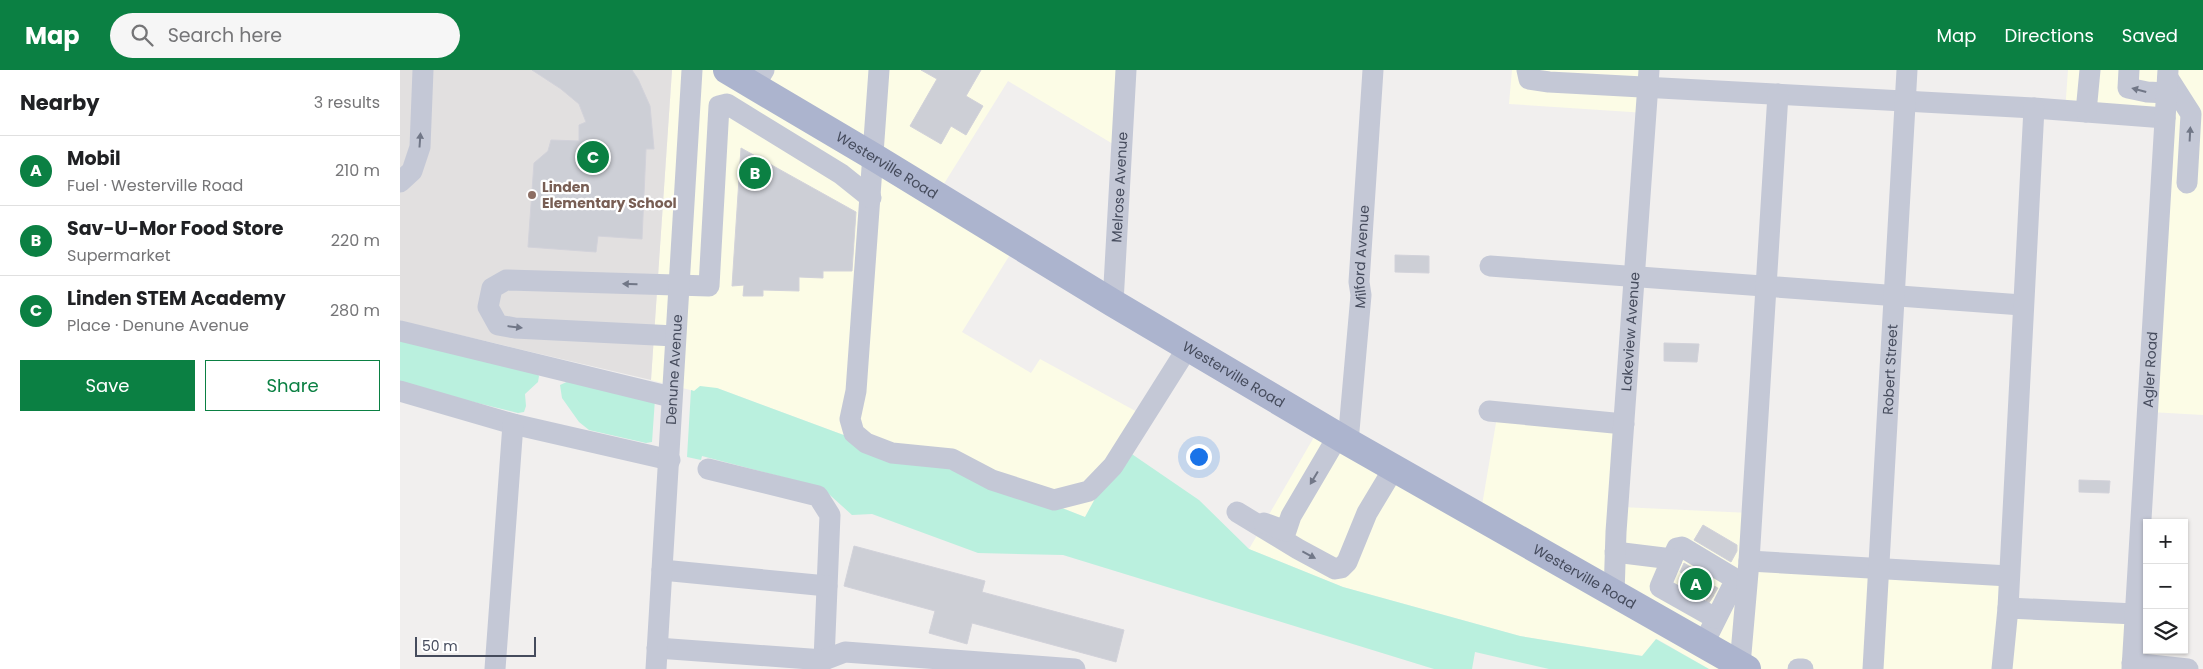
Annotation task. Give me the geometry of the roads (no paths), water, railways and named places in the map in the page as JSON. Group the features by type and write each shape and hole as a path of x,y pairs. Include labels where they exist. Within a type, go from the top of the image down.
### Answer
{"main road":[{"name":"Westerville Road","path":"727,70 759,78 801,114 1113,303 1614,595 1744,667"}],"street":[{"path":"400,182 412,171 420,147 423,70"},
{"name":"Denune Avenue","path":"657,659 670,460 671,397 692,70"},
{"path":"879,70 865,152 871,198 856,391 850,419 854,433 866,443 892,452 952,458 992,480 1054,500 1089,491 1113,466 1188,346"},
{"name":"Melrose Avenue","path":"1113,303 1126,70"},
{"name":"Milford Avenue","path":"1343,438 1361,295 1358,282 1373,70"},
{"path":"1527,70 1529,79 1539,81 1649,78 1778,94 2034,108 2165,118"},
{"name":"Robert Street","path":"1873,669 1907,70"},
{"path":"2086,112 2090,70"},
{"path":"2129,70 2128,88 2147,92 2168,80 2191,114 2195,183 2162,181"},
{"name":"Lakeview Avenue","path":"1614,595 1615,552 1649,78"},
{"name":"Agler Road","path":"2132,666 2168,80"},
{"path":"1744,667 1765,287 1778,94"},
{"path":"675,336 515,328 498,325 488,307 492,288 506,280 709,286 719,106 727,104 842,174 871,198"},
{"path":"2002,669 2008,608 2022,305 2034,108"},
{"path":"786,140 801,114"},
{"path":"842,174 865,152"},
{"path":"1490,266 2022,305"},
{"path":"400,331 671,397"},
{"path":"400,391 514,424 670,460"},
{"path":"1489,411 1624,424"},
{"path":"495,669 514,424"},
{"path":"1343,438 1291,516 1286,531 1237,512 1335,569 1341,568 1347,562 1367,513 1394,468"},
{"path":"708,469 818,496 830,516 824,660"},
{"path":"1648,614 1671,573 1677,548 1682,546 1732,577 1734,583 1717,606 1703,645"},
{"path":"1615,552 1671,573 1717,606"},
{"path":"1749,561 2009,576"},
{"path":"662,570 827,586"},
{"path":"2008,608 2135,614"},
{"path":"657,659 824,660 845,652 1074,669"},
{"path":"2132,666 2188,669"},
{"path":"1798,669 1803,669"}],"tunnel":[{"path":"1682,578 1713,597"}],"place":[{"name":"Linden STEM Academy","path":"593,157"},
{"name":"Sav-U-Mor Food Store","path":"755,173"},
{"name":"Linden Elementary School","path":"532,195"},
{"name":"Mobil","path":"1696,584"}]}
